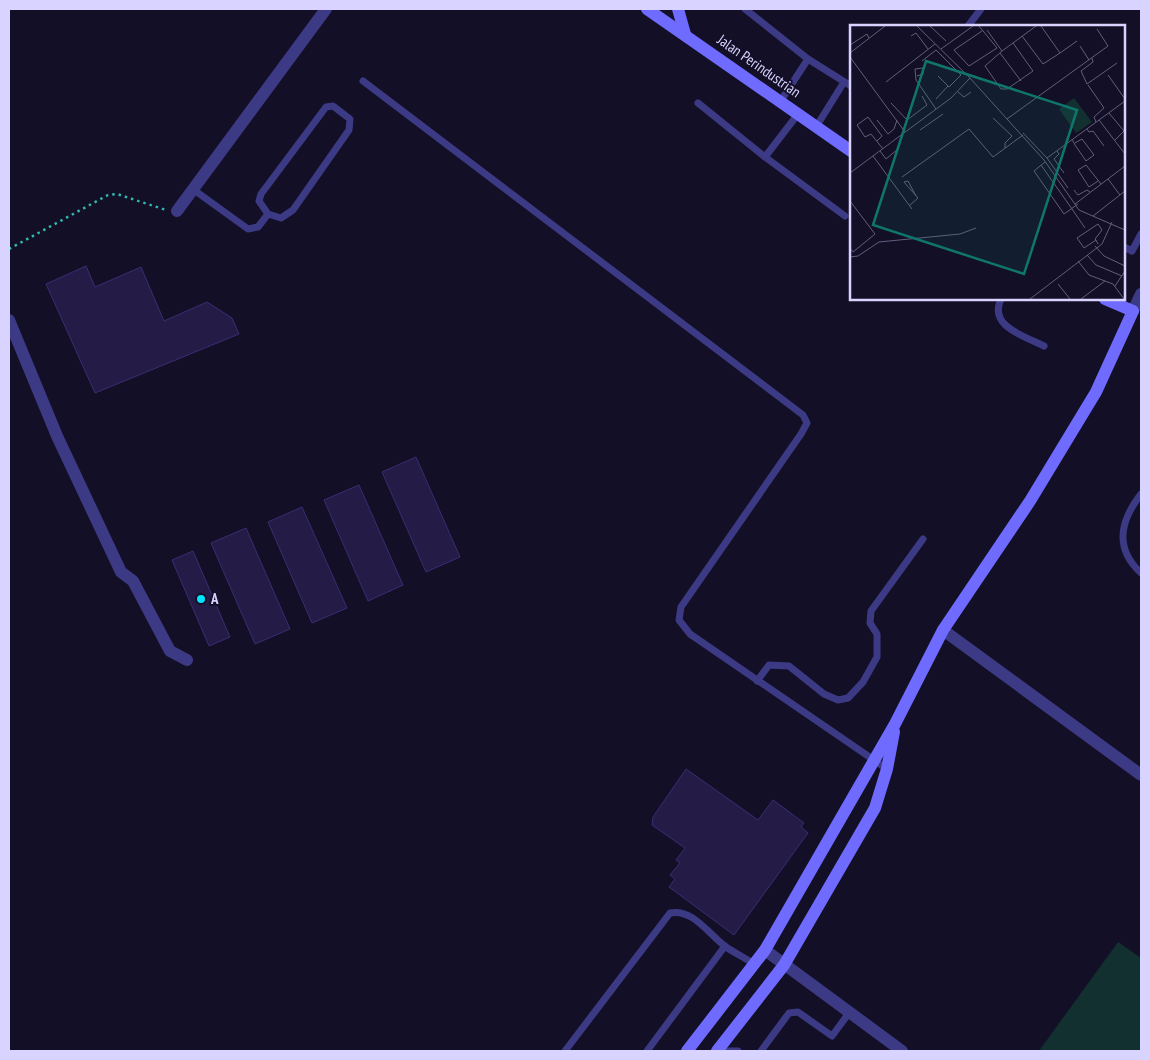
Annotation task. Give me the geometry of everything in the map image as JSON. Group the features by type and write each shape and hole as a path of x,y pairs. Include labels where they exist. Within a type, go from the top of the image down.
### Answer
{"main road":[{"path":"678,9 685,34"},
{"name":"Jalan Perindustrian","path":"652,10 850,150"},
{"path":"687,1051 765,950 895,724 943,630 1030,501 1096,392 1133,311 1106,300"},
{"path":"717,1051 784,965 875,808 887,769 895,724"}],"street":[{"path":"177,212 326,9"},
{"path":"1133,311 1141,294"},
{"path":"9,320 57,436 121,572 132,581 170,651 187,660"},
{"path":"943,630 1141,775"},
{"path":"765,950 902,1051"}],"lane":[{"path":"745,9 808,59 850,85"},
{"path":"969,25 982,9"},
{"path":"780,102 808,59"},
{"path":"363,81 803,415 807,424 801,434 680,607 679,620 690,634 873,762 887,769"},
{"path":"816,127 844,82"},
{"path":"698,103 765,157 845,216"},
{"path":"333,106 350,119 349,130 293,210 281,218 268,214 259,201 261,194 326,107 333,106"},
{"path":"765,157 798,114"},
{"path":"194,190 248,229 258,227 268,214"},
{"path":"1125,248 1132,251 1141,234"},
{"path":"1001,300 997,316 1003,324 1044,346"},
{"path":"1141,494 1130,508 1122,531 1127,558 1141,573"},
{"path":"757,681 769,665 789,666 824,694 838,700 848,698 863,682 877,657 877,634 870,623 871,611 923,538"},
{"path":"565,1051 670,913 679,911 691,917 725,946 754,964"},
{"path":"647,1051 725,946"},
{"path":"761,1051 789,1013 798,1012 832,1036 850,1013"},
{"path":"728,1051 738,1051"}],"path":[{"path":"9,248 108,195 117,194 177,212"}],"green space":[{"path":"1118,942 1141,958 1141,1051 1039,1051"}],"building":[{"path":"86,266 95,287 141,267 164,321 207,302 232,318 239,334 95,393 46,284"},
{"path":"416,457 460,557 426,572 382,472"},
{"path":"359,485 403,585 368,601 324,500"},
{"path":"302,507 347,608 312,623 268,522"},
{"path":"246,528 290,629 255,644 211,543"},
{"name":"A","path":"193,551 230,637 209,646 172,560"},
{"path":"686,769 758,820 773,800 804,823 801,827 808,833 734,935 669,887 675,879 670,875 680,863 676,860 685,848 652,825 653,817"}],"place":[{"name":"A","path":"201,599"}]}
